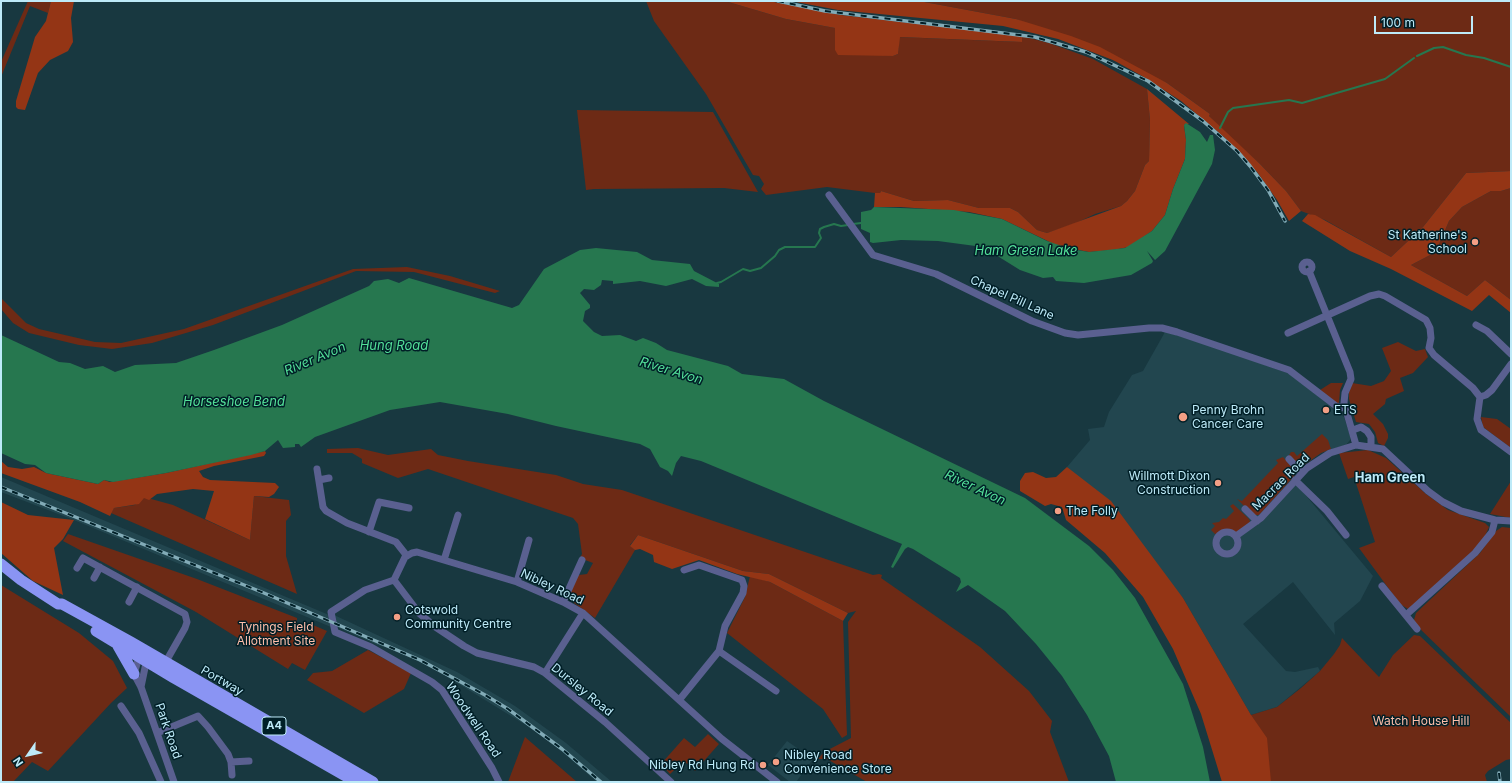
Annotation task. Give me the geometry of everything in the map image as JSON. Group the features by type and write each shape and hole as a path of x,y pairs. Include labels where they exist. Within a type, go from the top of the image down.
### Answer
{"highway":[{"name":"Portway","path":"1,564 21,580 58,604 62,604 356,782"},
{"name":"Portway","path":"58,604 60,609 116,643 144,655"},
{"path":"116,643 134,674"},
{"name":"Portway","path":"163,666 373,782"}],"street":[{"name":"Chapel Pill Lane","path":"829,195 873,254 936,274 1043,326 1078,335 1149,328 1162,328 1177,332 1289,370 1336,406 1346,408"},
{"path":"1309,272 1350,372 1351,379 1344,399 1356,445"},
{"path":"1288,333 1370,296 1379,294 1426,320 1430,328 1431,338 1429,348 1434,355 1473,388 1480,396"},
{"path":"1476,325 1487,331 1511,354"},
{"path":"1480,396 1486,395 1492,390 1511,364"},
{"path":"1480,396 1477,415 1478,424 1486,435 1511,452"},
{"path":"1353,430 1361,427 1367,430 1370,437 1371,446"},
{"name":"Macrae Road","path":"1236,536 1257,521 1302,473 1324,456 1356,445 1371,446 1383,449 1428,491 1443,502 1461,512 1495,520 1511,521"},
{"path":"1289,458 1302,473"},
{"path":"318,469 324,507 326,511 347,523 396,542 407,556 394,580"},
{"path":"319,480 329,478"},
{"path":"1295,480 1327,511 1346,535"},
{"path":"369,532 379,502 409,508"},
{"path":"1245,509 1257,521"},
{"path":"444,560 458,515"},
{"path":"1406,615 1475,553 1489,536 1495,520"},
{"path":"518,582 529,540"},
{"name":"Nibley Road","path":"407,556 417,552 518,582 563,602 583,613 746,759 777,782"},
{"path":"77,568 83,558 185,614 185,628 163,666"},
{"path":"563,602 582,560"},
{"path":"680,699 720,651 725,626 744,586 742,580 699,565 684,570"},
{"path":"94,578 100,567"},
{"name":"Woodwell Road","path":"394,580 365,590 331,612 335,632 370,647 432,682 442,690 499,782"},
{"name":"Dursley Road","path":"394,580 419,613 434,626 464,646 477,653 534,667 545,673 605,722 671,782"},
{"path":"1382,586 1417,629"},
{"path":"129,602 137,587"},
{"path":"545,673 583,613"},
{"path":"720,651 776,691"},
{"path":"134,674 144,655"},
{"path":"141,688 144,655"},
{"name":"Park Road","path":"134,674 141,688 174,782"},
{"name":"Park Road","path":"121,706 139,733 161,782"},
{"path":"157,733 198,716 221,743 231,762 232,775"},
{"path":"231,762 249,760"}],"shaded area":[{"path":"51,1 74,1 71,18 73,42 68,51 50,60 38,73 25,110 18,109 16,107 16,101 35,37 46,21"},
{"path":"725,1 769,1 841,15 1022,36 1022,42 900,37 898,54 893,56 838,55 835,50 835,28 786,19"},
{"path":"791,1 919,1 1016,19 1071,36 1100,47 1167,83 1210,114 1209,116 1260,164 1286,191 1301,211 1289,221 1277,200 1257,172 1224,137 1181,101 1142,76 1113,60 1058,39 1003,26 838,10"},
{"path":"1147,89 1189,124 1184,125 1186,140 1185,159 1173,189 1165,215 1152,231 1129,247 1089,252 1058,246 1002,219 969,212 901,207 874,207 875,193 880,193 881,191 914,201 948,200 979,208 1010,208 1018,212 1037,230 1047,233 1121,206 1135,191 1145,165 1149,161 1150,120"},
{"path":"1511,171 1511,188 1501,191 1491,191 1462,207 1449,221 1434,253 1411,265 1467,296 1485,280 1511,300 1511,313 1489,295 1472,311 1391,269 1350,251 1302,221 1308,214 1315,215 1391,257 1423,227 1466,173"},
{"path":"1165,332 1199,341 1290,374 1344,417 1350,436 1350,440 1346,445 1321,453 1304,465 1293,480 1373,576 1360,601 1334,623 1335,635 1293,582 1243,624 1286,671 1295,672 1318,667 1320,671 1277,707 1251,715 1183,598 1067,467 1090,440 1088,429 1104,427 1109,412 1132,375 1143,371"},
{"path":"265,451 266,453 264,456 214,466 199,471 203,477 210,480 275,483 279,487 274,494 269,497 254,496 250,540 205,519 214,491 193,489 157,494 149,500 144,498 139,504 114,508 110,516 80,502 1,473 1,461 8,467 22,469 34,467 46,473 98,484 104,480 110,482 166,473"},
{"path":"1067,467 1111,501 1183,598 1251,715 1267,738 1271,782 1222,782 1201,714 1173,649 1143,597 1105,553 1066,520 1062,507 1051,504 1045,506 1020,491 1020,481 1025,473 1033,472 1046,478 1056,477"},
{"path":"1,477 329,615 331,627 74,520 1,492"},
{"path":"1,502 28,515 74,520 63,539 54,548 63,595 33,581 1,553"},
{"path":"638,535 743,571 769,574 848,613 843,621 770,582 737,574 699,560 672,569 654,562 653,555 640,549 635,550 630,546"},
{"path":"334,615 457,672 515,706 566,743 612,782 597,782 559,749 529,727 436,670 398,651 378,645 337,627"},
{"path":"787,741 813,759 796,782 790,782 768,765"}],"green space":[{"path":"28,1 51,1 48,13 30,6 1,77 1,62"},
{"path":"646,1 725,1 786,19 835,28 835,50 893,56 898,54 899,37 1021,42 1022,36 1049,43 1093,59 1147,89 1150,120 1149,161 1145,165 1135,191 1121,206 1095,214 1074,224 1047,233 1037,230 1018,212 1010,208 979,208 948,200 914,201 881,191 880,193 875,193 827,187 766,195 761,189 764,184 759,176 753,175 706,94 654,21"},
{"path":"919,1 1511,1 1511,171 1466,173 1423,227 1391,257 1325,220 1301,211 1286,191 1260,164 1220,128 1209,116 1210,114 1167,83 1016,19"},
{"path":"577,110 713,112 758,192 724,188 586,190"},
{"name":"St Katherine's School","path":"1511,188 1511,300 1485,280 1467,296 1411,265 1434,253 1449,221 1462,207 1491,191 1501,191"},
{"path":"407,267 450,276 500,291 495,293 414,272 356,271 213,325 152,343 112,349 79,345 29,333 13,323 1,309 1,298 26,323 39,329 95,342 121,343 184,329 353,269"},
{"path":"1398,342 1416,351 1425,349 1428,357 1413,373 1400,378 1404,391 1386,399 1385,404 1373,414 1383,424 1388,434 1388,438 1384,446 1378,443 1375,432 1369,424 1356,422 1349,399 1349,392 1352,383 1371,386 1384,381 1391,371 1382,348"},
{"path":"1331,383 1343,383 1340,390 1339,403 1337,404 1320,390"},
{"path":"1481,417 1497,419 1511,429 1511,448 1483,427"},
{"path":"1322,434 1328,440 1331,449 1321,453 1304,465 1298,465 1291,458 1289,455 1291,452 1294,452 1297,456"},
{"path":"358,448 388,455 431,449 438,455 556,475 583,484 622,490 873,575 882,575 881,578 980,647 1029,691 1052,721 1050,732 1069,782 867,782 827,759 818,759 824,752 851,738 848,622 856,611 848,613 769,574 743,571 638,535 630,545 635,550 595,618 574,603 569,594 577,577 579,575 587,574 593,563 580,558 582,554 578,524 573,518 428,469 398,478 362,463 362,459 352,453 327,453 327,449"},
{"path":"1368,450 1386,458 1426,494 1448,510 1485,523 1489,527 1478,546 1415,605 1408,609 1400,604 1359,548 1375,542 1354,477 1348,479 1339,453"},
{"path":"1283,457 1295,471 1295,475 1259,515 1253,515 1237,499 1242,501 1278,463 1276,460"},
{"path":"1511,481 1511,518 1490,514"},
{"path":"254,496 289,500 291,515 286,521 286,556 297,594 111,513 114,508 135,505 144,497 173,505 250,540"},
{"path":"1233,504 1249,519 1250,522 1236,533 1227,531 1215,534 1211,530 1215,526 1212,523 1219,522 1223,518 1226,519 1234,511 1230,506"},
{"path":"1502,527 1511,528 1511,717 1418,627 1414,620 1416,613 1480,553 1496,531"},
{"name":"Tynings Field Allotment Site","path":"68,534 197,579 297,618 297,624 308,629 313,625 327,631 305,670 292,663 288,669 196,612 63,541"},
{"path":"750,576 770,582 843,621 847,735 842,738 823,709 727,633 745,597"},
{"path":"1,585 79,633 113,661 127,688 111,703 48,771 32,762 13,782 1,782"},
{"name":"Watch House Hill","path":"1414,635 1420,636 1511,723 1511,759 1506,760 1488,771 1485,775 1487,782 1251,782 1251,715 1277,707 1301,688 1320,671 1334,654 1340,645 1342,638 1379,677 1393,655"},
{"path":"368,650 411,673 404,689 364,713 307,680 313,673 332,671"},
{"path":"708,734 719,744 695,771 684,761 670,774 661,764 684,738 695,747"},
{"path":"525,737 577,782 508,782"}],"water":[{"name":"Ham Green Lake","path":"1186,123 1200,132 1207,142 1210,135 1213,135 1215,150 1212,164 1165,251 1155,260 1147,251 1153,261 1152,263 1131,275 1084,283 1056,281 1053,277 1043,278 1020,270 983,247 938,241 901,240 873,243 870,242 870,233 861,229 861,212 871,210 874,207 954,210 1002,219 1047,241 1071,249 1089,252 1125,248 1152,231 1165,215 1173,189 1185,159 1186,140 1184,125"},
{"name":"Hung Road","path":"596,248 637,252 652,260 690,264 694,271 719,284 719,287 706,286 692,279 666,286 640,281 613,284 613,281 602,280 601,285 594,290 584,289 580,293 590,305 590,308 585,311 583,321 594,332 602,336 620,335 636,341 643,338 656,343 667,350 728,366 742,374 784,379 824,401 1025,498 1089,546 1113,570 1135,598 1183,684 1203,747 1210,782 1116,782 1109,756 1087,715 1062,676 1036,644 1005,611 968,585 956,592 961,582 960,578 913,549 908,547 905,549 893,568 891,567 902,544 701,461 681,456 676,463 672,476 668,471 660,467 650,449 640,444 508,414 440,402 390,410 315,437 301,447 299,444 295,444 295,447 283,448 278,440 265,451 251,455 166,473 113,482 104,480 98,484 46,473 35,465 25,464 1,453 1,335 59,362 70,363 85,369 103,366 115,372 135,365 176,363 214,350 282,325 369,286 374,281 388,279 399,283 409,278 512,308 519,305 544,269 580,250"}],"waterway":[{"path":"1417,56 1434,48 1443,47 1511,67"},
{"path":"1220,128 1228,112 1233,108 1289,100 1302,103 1385,79 1414,58"},
{"path":"853,224 861,223"},
{"path":"717,283 743,269 750,271 761,268 775,256 779,250 785,247 815,247 821,238 819,233 820,229 824,227 834,224 841,226 848,225"}],"railway":[{"path":"778,1 825,11 1035,37 1086,52 1148,81 1203,121 1237,151 1250,166 1268,190 1285,221"},
{"path":"1,487 264,593 420,660 508,709 562,749 601,782"},
{"path":"1499,773 1500,782"}],"place":[{"name":"St Katherine's School","path":"1475,242"},
{"name":"ETS","path":"1326,410"},
{"name":"Penny Brohn Cancer Care","path":"1183,417"},
{"name":"Willmott Dixon Construction","path":"1218,483"},
{"name":"The Folly","path":"1058,511"},
{"name":"Cotswold Community Centre","path":"397,617"},
{"name":"Nibley Road Convenience Store","path":"776,762"},
{"name":"Nibley Rd Hung Rd","path":"763,765"}],"district":[{"name":"Ham Green","path":"1390,478"}],"water label":[{"name":"River Avon","path":"315,359"},
{"name":"River Avon","path":"671,371"},
{"name":"Horseshoe Bend","path":"234,402"},
{"name":"River Avon","path":"975,488"}]}
